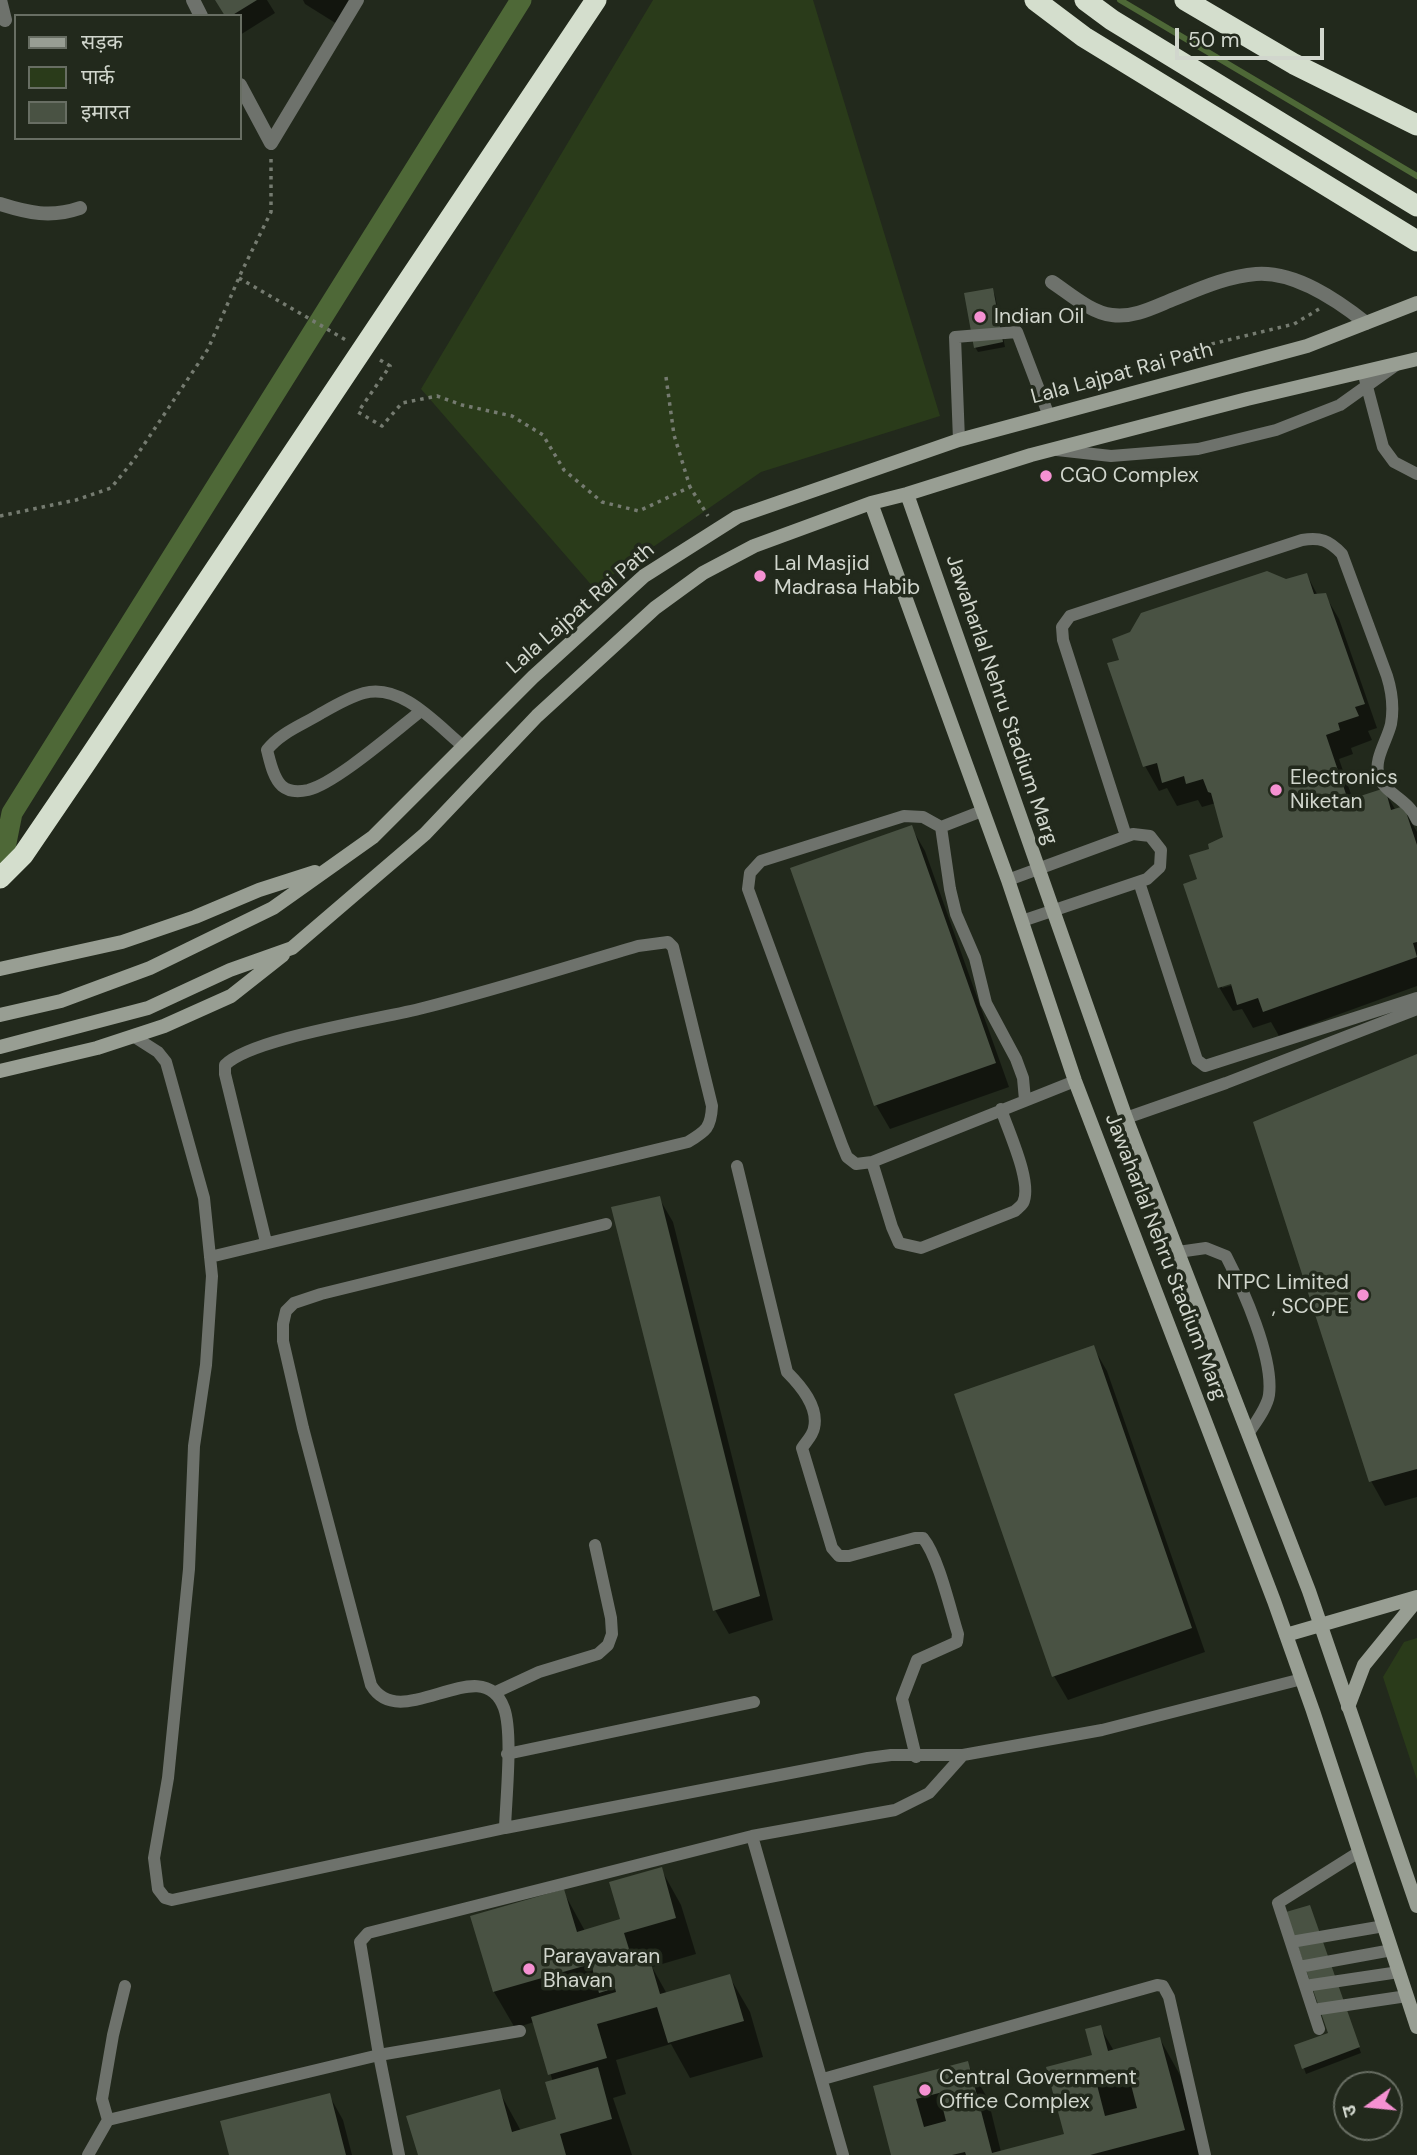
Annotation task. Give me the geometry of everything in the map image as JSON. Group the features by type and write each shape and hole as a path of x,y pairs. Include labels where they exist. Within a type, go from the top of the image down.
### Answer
{"highway":[{"path":"0,878 23,855 85,764 596,0"},
{"path":"1035,0 1084,37 1417,241"},
{"path":"1085,0 1112,20 1417,206"},
{"path":"1185,0 1294,64 1417,125"}],"main road":[{"name":"Lala Lajpat Rai Path","path":"0,1015 61,1001 150,968 273,908 373,837 533,677 644,576 737,517 959,440 1307,346 1417,303"},
{"path":"0,1072 97,1048 164,1026 230,996 292,948 425,834 537,716 655,608 703,573 754,546 871,503 907,495 1053,449 1247,399 1365,379 1398,364 1417,359"},
{"name":"Jawaharlal Nehru Stadium Marg","path":"907,495 1126,1118 1321,1624 1417,1906"},
{"name":"Jawaharlal Nehru Stadium Marg","path":"871,503 1008,880 1075,1081 1302,1679 1417,2027"},
{"path":"0,970 121,942 195,917 259,890 326,869"},
{"path":"0,1047 148,1008 230,970 292,948"},
{"path":"1286,1635 1417,1599"},
{"path":"1348,1707 1364,1665 1417,1599"}],"street":[{"path":"0,0 5,20"},
{"path":"271,143 357,0"},
{"path":"242,89 271,143"},
{"path":"0,204 29,213 68,212 80,208"},
{"path":"1052,282 1098,312 1111,315 1140,313 1205,287 1254,274 1270,274 1336,299 1366,323"}],"lane":[{"path":"959,440 955,337 1017,332 1049,416"},
{"path":"1053,449 1111,456 1198,449 1276,430 1340,405 1365,379"},
{"path":"1365,379 1383,447 1394,462 1417,474"},
{"path":"1126,836 1063,640 1062,627 1070,616 1301,540 1315,538 1328,541 1342,554 1393,696 1391,724 1378,764 1379,778 1385,787 1410,806 1417,820"},
{"path":"421,712 339,774 310,790 293,792 281,785 272,769 267,750 276,739 362,693 378,691 395,693 421,712 464,747"},
{"path":"941,827 982,811"},
{"path":"941,827 923,817 904,816 761,861 750,873 748,889 847,1157 856,1164 872,1162 1075,1081"},
{"path":"941,827 956,915 975,958 986,1003 1016,1059 1023,1078 1025,1100"},
{"path":"1008,880 1133,834 1145,834 1155,840 1161,850 1162,862 1157,872 1139,882 1022,921"},
{"path":"1139,882 1197,1060 1205,1066 1417,998"},
{"path":"210,1257 688,1142 705,1132 711,1119 712,1106 673,947 668,942 638,946 424,1008 291,1038 232,1058 225,1065 225,1074 266,1242"},
{"path":"1126,1118 1226,1083 1417,1009"},
{"path":"133,1036 158,1052 166,1062 204,1198 210,1257 206,1365 194,1446 189,1569 168,1778 154,1858 158,1889 165,1898 172,1900 505,1828 868,1758 891,1755 963,1755 1102,1730 1302,1679"},
{"path":"872,1162 892,1227 899,1242 907,1246 921,1248 1015,1211 1022,1205 1025,1194 1024,1179 1002,1110"},
{"path":"737,1166 787,1372 804,1390 814,1417 814,1428 802,1448 832,1548 839,1556 849,1556 923,1538 928,1544 950,1607 958,1634 957,1642 917,1660 902,1699 916,1757"},
{"path":"505,1828 508,1730 504,1709 496,1692 486,1686 473,1686 402,1702 389,1702 378,1696 372,1685 303,1428 283,1341 283,1324 286,1311 294,1303 321,1294 606,1224"},
{"path":"1178,1252 1206,1248 1226,1256 1244,1292 1267,1365 1269,1397 1248,1434"},
{"path":"496,1692 538,1672 598,1654 608,1645 612,1634 611,1618 595,1545"},
{"path":"507,1754 754,1702"},
{"path":"399,2155 360,1942 371,1931 752,1836 895,1810 929,1793 963,1755"},
{"path":"752,1836 843,2155"},
{"path":"1319,2029 1278,1902 1359,1852"},
{"path":"1290,1942 1384,1926"},
{"path":"1298,1967 1392,1950"},
{"path":"1305,1986 1399,1972"},
{"path":"823,2079 1157,1985 1163,1986 1169,1997 1205,2155"},
{"path":"89,2155 108,2120 102,2099 125,1986"},
{"path":"1313,2010 1407,1996"},
{"path":"108,2120 379,2055 520,2031"}],"path":[{"path":"0,516 76,500 111,488 132,461 208,349 271,212 271,143"},
{"path":"239,278 356,346"},
{"path":"1195,348 1294,324 1336,299"},
{"path":"379,359 390,366 358,412 382,426 402,403 437,396 512,416 543,435 564,470 602,502 639,511 690,487"},
{"path":"666,377 674,435 690,487 717,529"}],"green space":[{"path":"653,0 813,0 940,416 761,472 594,588 421,389"},
{"path":"1417,1638 1417,1780 1383,1677 1404,1642"}],"building":[{"path":"215,0 257,0 234,14 224,14"},
{"path":"993,288 1003,342 974,348 964,293"},
{"name":"Electronics Niketan","path":"1267,571 1286,579 1307,573 1314,594 1326,593 1365,704 1355,707 1359,716 1338,723 1340,730 1326,735 1348,800 1385,788 1391,810 1404,806 1417,845 1417,942 1413,943 1417,957 1263,1012 1258,998 1237,1005 1231,984 1218,988 1183,884 1197,879 1189,855 1209,849 1208,844 1223,837 1211,793 1208,792 1203,779 1186,784 1184,776 1162,783 1157,763 1143,767 1107,663 1119,660 1112,639 1130,632 1141,613"},
{"path":"912,825 996,1063 874,1106 790,868"},
{"name":"NTPC Limited , SCOPE","path":"1417,1054 1417,1469 1369,1482 1253,1122"},
{"path":"660,1196 760,1596 713,1611 611,1207"},
{"path":"1094,1345 1192,1628 1052,1677 954,1394"},
{"name":"Parayavaran Bhavan","path":"662,1867 676,1918 624,1933 634,1965 650,1960 660,1994 730,1974 744,2021 668,2043 657,2007 597,2024 607,2058 548,2075 531,2017 616,1992 615,1988 599,1993 591,1964 493,1992 470,1916 564,1889 577,1932 620,1919 609,1882"},
{"path":"1310,1905 1360,2047 1302,2069 1294,2045 1328,2033 1286,1912"},
{"name":"Central Government Office Complex","path":"1101,2025 1108,2051 1160,2037 1185,2130 1090,2155 966,2155 965,2152 952,2155 891,2155 873,2086 968,2061 992,2153 1064,2134 1046,2067 1092,2055 1085,2029","holes":["1129,2077 1137,2108 1105,2116 1097,2085","939,2093 946,2121 924,2127 916,2099"]},
{"path":"598,2067 612,2119 560,2134 566,2155 418,2155 406,2116 500,2089 512,2132 556,2119 545,2082"},
{"path":"330,2093 346,2155 229,2155 220,2121"}],"waterway":[{"path":"0,873 12,813 521,0"},
{"path":"1120,0 1417,176"}],"place":[{"name":"Indian Oil","path":"980,317"},
{"name":"CGO Complex","path":"1046,476"},
{"name":"Lal Masjid Madrasa Habib","path":"760,576"},
{"name":"Electronics Niketan","path":"1276,790"},
{"name":"NTPC Limited , SCOPE","path":"1363,1295"},
{"name":"Parayavaran Bhavan","path":"529,1969"},
{"name":"Central Government Office Complex","path":"925,2090"}]}
